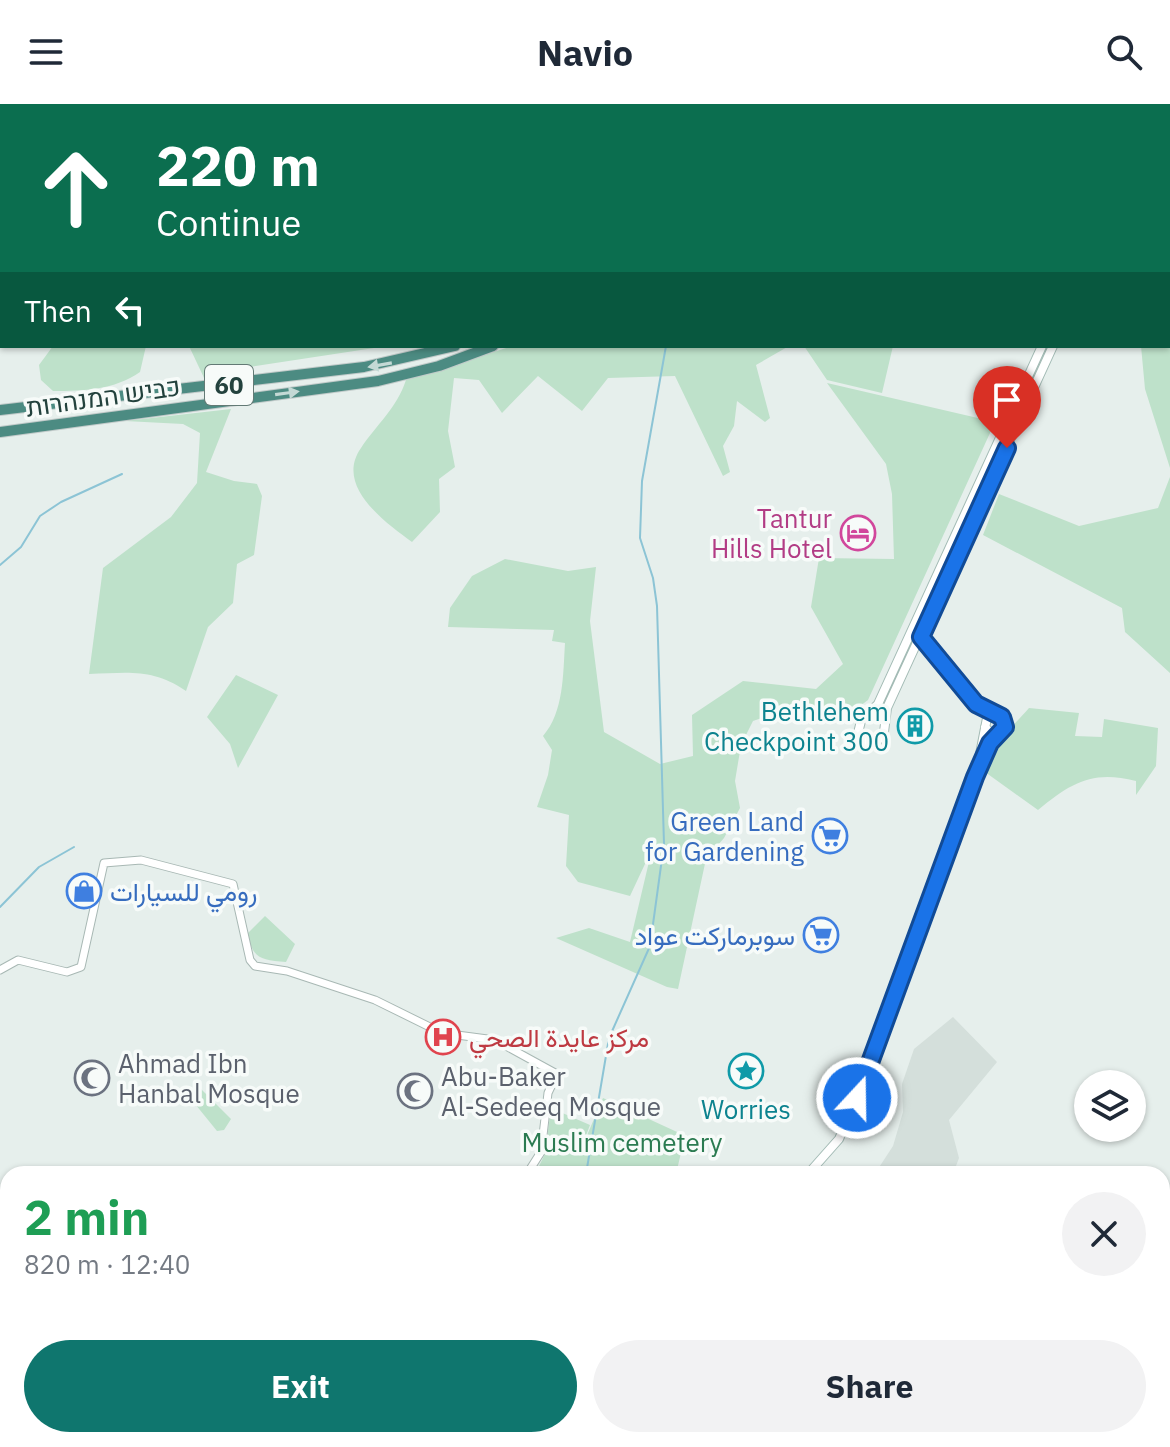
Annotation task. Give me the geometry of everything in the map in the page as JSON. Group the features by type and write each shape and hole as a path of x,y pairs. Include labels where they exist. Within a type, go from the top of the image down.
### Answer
{"highway":[{"name":"כביש המנהרות","path":"0,410 364,367 446,348"},
{"name":"כביש המנהרות","path":"0,432 378,381 439,366 488,348"}],"main road":[{"path":"1041,348 917,638 887,708 881,739 865,742 858,729 878,704 917,638 1052,348"},
{"path":"917,638 973,701 985,726 992,734 998,734"},
{"path":"945,666 958,691 978,713"},
{"path":"815,1166 839,1139 927,912 975,777 988,746 1004,730 1004,720 973,701"},
{"path":"975,777 985,726 993,714"},
{"path":"868,717 883,724"}],"street":[{"path":"0,970 18,960 67,972 81,967 104,863 141,860 178,872 224,879 233,884 250,960 255,966 287,971 375,1000 442,1033 495,1040 557,1074 548,1093 541,1152 532,1166"}],"shaded area":[{"path":"953,1017 997,1062 949,1120 959,1158 956,1166 880,1166 893,1146 903,1112 902,1084 914,1049"}],"green space":[{"path":"52,348 146,348 140,372 120,383 98,388 53,391 41,380 39,365"},
{"path":"190,348 374,348 243,368 205,380"},
{"path":"506,348 786,348 756,365 770,418 765,422 737,401 734,426 723,446 730,472 723,476 675,376 608,378 582,411 538,376 502,413 479,380 454,378 448,431 455,467 439,479 440,512 412,542 377,514 358,489 354,476 354,462 361,448 392,407 406,380"},
{"path":"805,348 893,348 882,393 827,380"},
{"path":"1141,348 1170,348 1170,468 1145,389"},
{"path":"827,383 995,422 868,700 852,712 780,712 753,721 741,745 735,781 740,808 724,838 706,859 678,989 667,987 556,938 589,928 630,942 652,849 630,896 578,882 566,866 569,815 537,807 548,775 552,750 543,736 559,704 565,643 552,641 554,630 448,627 450,608 472,576 505,559 568,571 596,567 590,621 604,732 660,764 693,756 692,715 743,681 816,689 843,664 811,607 819,558 894,559 892,494 886,464"},
{"path":"231,409 206,472 257,484 262,496 254,555 237,564 233,603 208,627 186,691 151,675 89,674 103,568 171,517 197,483 200,433 183,424 125,421"},
{"path":"1170,477 1170,673 1125,632 1122,608 983,535 999,494 1079,526 1158,508"},
{"path":"236,675 278,695 238,768 230,744 207,717"},
{"path":"1029,708 1079,713 1075,736 1102,737 1104,719 1158,728 1156,766 1136,795 1136,781 1095,778 1062,792 1038,810 985,772 998,744"},
{"path":"265,916 295,944 286,962 264,959 252,948 248,933"},
{"path":"201,1089 231,1119 224,1130 217,1131 191,1099"},
{"name":"Muslim cemetery","path":"603,1098 688,1137 684,1140 678,1166 539,1166 545,1154 551,1108 590,1125 579,1154"}],"waterway":[{"path":"587,1166 609,1038 650,946 664,844 657,606 653,578 640,538 642,481 666,348"},
{"path":"0,565 21,547 40,516 61,502 122,474"},
{"path":"0,907 39,867 74,847"}],"place":[{"name":"Tantur Hills Hotel","path":"858,533"},
{"name":"Bethlehem Checkpoint 300","path":"915,726"},
{"name":"Green Land for Gardening","path":"830,836"},
{"name":"رومي للسيارات","path":"84,891"},
{"name":"سوبرماركت عواد","path":"821,935"},
{"name":"مركز عايدة الصحي","path":"443,1037"},
{"name":"Worries","path":"746,1071"},
{"name":"Ahmad Ibn Hanbal Mosque","path":"92,1078"},
{"name":"Abu-Baker Al-Sedeeq Mosque","path":"415,1091"}],"route":[{"path":"857,1098 945,866 975,777 990,743 1005,727 1000,715 985,710 973,701 921,637 1007,448"}]}
